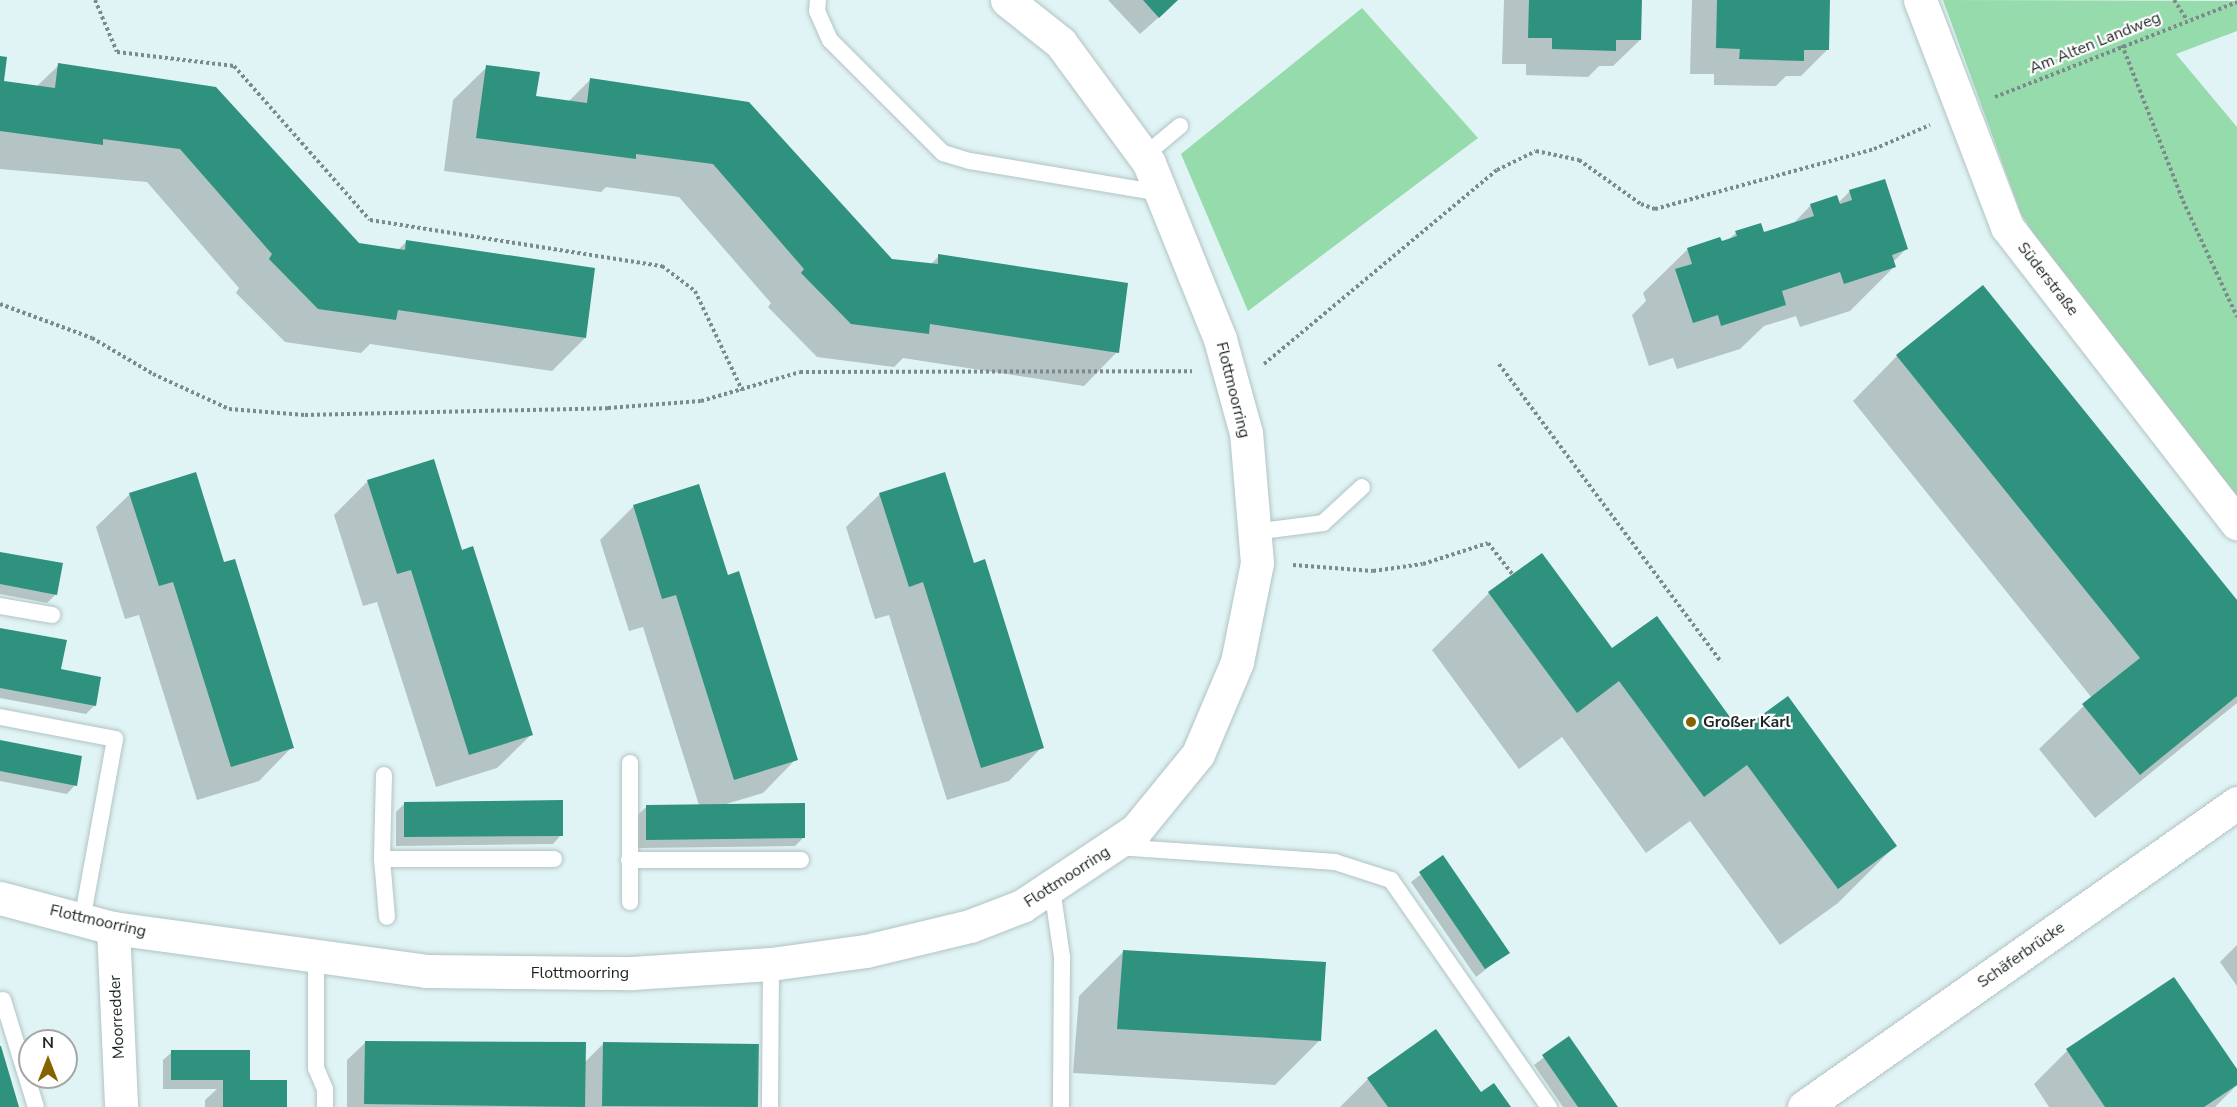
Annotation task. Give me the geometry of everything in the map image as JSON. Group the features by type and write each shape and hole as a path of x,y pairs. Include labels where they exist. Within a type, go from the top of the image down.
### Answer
{"street":[{"name":"Flottmoorring","path":"0,898 113,928 316,958 426,971 596,975 771,964 866,951 970,926 1022,906 1052,889 1136,831 1198,754 1213,725 1237,662 1256,547 1246,433 1221,339 1144,156 1061,43 1007,0"},
{"name":"Süderstraße","path":"1920,0 2007,227 2236,519"},
{"name":"Schäferbrücke","path":"1804,1107 2237,803"},
{"name":"Moorredder","path":"113,928 121,1107"}],"lane":[{"path":"818,0 817,10 830,40 943,153 970,161 1161,193"},
{"path":"1144,156 1180,126"},
{"path":"1256,547 1323,523 1362,487"},
{"path":"0,606 52,615"},
{"path":"0,717 115,739 82,920"},
{"path":"630,764 630,902"},
{"path":"384,776 382,859 387,916"},
{"path":"1113,847 1335,862 1391,880 1549,1107"},
{"path":"382,859 554,859"},
{"path":"629,860 801,860"},
{"path":"1052,889 1062,957 1061,1107"},
{"path":"316,958 316,1068 325,1089 325,1107"},
{"path":"770,1107 771,964"},
{"path":"3,1000 36,1107"}],"path":[{"path":"95,0 117,52 234,66 370,220 662,266 695,291 742,390"},
{"path":"2174,0 2187,20"},
{"name":"Am Alten Landweg","path":"0,304 92,338 153,374 229,409 305,415 608,408 701,401 800,372 1230,372 1261,367 1497,170 1536,151 1579,160 1641,204 1655,209 1874,149 2122,45 2237,2"},
{"path":"2122,45 2184,201 2237,317"},
{"path":"1499,364 1721,662"},
{"path":"1256,547 1373,571 1423,564 1488,543 1512,574"}],"green space":[{"path":"1943,0 2237,1 2237,31 2176,54 2237,127 2237,500 2048,256 2021,214"},
{"path":"1362,8 1478,138 1248,311 1181,154"}],"building":[{"path":"1143,0 1178,0 1159,18"},
{"path":"1529,0 1642,0 1641,40 1616,40 1616,51 1552,49 1552,38 1528,38"},
{"path":"1717,0 1830,0 1829,50 1804,50 1804,61 1739,59 1740,49 1716,48"},
{"path":"0,56 7,57 4,81 55,88 58,63 216,87 359,243 405,250 406,240 595,268 586,338 398,310 396,320 318,309 269,259 272,254 180,149 103,139 103,145 0,131"},
{"path":"486,65 540,72 536,96 587,103 590,78 749,102 892,259 938,264 938,254 1128,283 1119,353 930,324 929,334 851,324 801,273 804,269 713,164 636,154 636,159 476,138"},
{"path":"1885,179 1908,249 1892,255 1896,267 1844,284 1840,272 1782,291 1786,305 1721,326 1718,315 1693,323 1675,269 1692,264 1687,248 1720,237 1722,241 1737,236 1735,231 1761,223 1764,232 1814,216 1810,204 1837,195 1840,204 1852,200 1849,190"},
{"path":"1983,285 2237,600 2237,696 2140,775 2082,704 2140,658 1896,355"},
{"path":"434,459 462,550 473,546 533,735 469,755 411,570 397,574 367,480"},
{"path":"196,472 224,562 235,559 294,748 231,767 173,582 159,586 129,493"},
{"path":"945,472 974,563 985,559 1044,748 981,768 923,582 909,587 879,493"},
{"path":"699,484 728,575 739,571 798,760 734,780 676,595 662,599 633,505"},
{"path":"0,552 63,563 57,595 0,584"},
{"name":"Großer Karl","path":"1542,553 1612,648 1657,616 1740,731 1788,696 1897,846 1838,889 1747,765 1704,797 1619,681 1577,713 1488,592"},
{"path":"0,628 67,640 61,669 101,677 96,706 0,688"},
{"path":"0,740 82,756 77,786 0,771"},
{"path":"563,800 563,836 404,837 404,802"},
{"path":"805,803 805,838 646,840 646,805"},
{"path":"1443,855 1510,953 1485,969 1419,872"},
{"path":"1123,950 1326,962 1321,1041 1117,1029"},
{"path":"2174,977 2237,1069 2237,1085 2204,1107 2105,1107 2066,1049"},
{"path":"1436,1029 1481,1092 1494,1083 1511,1107 1388,1107 1367,1078"},
{"path":"1569,1036 1618,1107 1578,1107 1542,1055"},
{"path":"365,1041 586,1042 585,1107 364,1104"},
{"path":"603,1042 759,1044 758,1107 602,1106"},
{"path":"1,1046 19,1107 0,1107"},
{"path":"171,1050 250,1050 250,1080 287,1080 287,1107 223,1107 223,1080 171,1080"}],"place":[{"name":"Großer Karl","path":"1691,722"}]}
